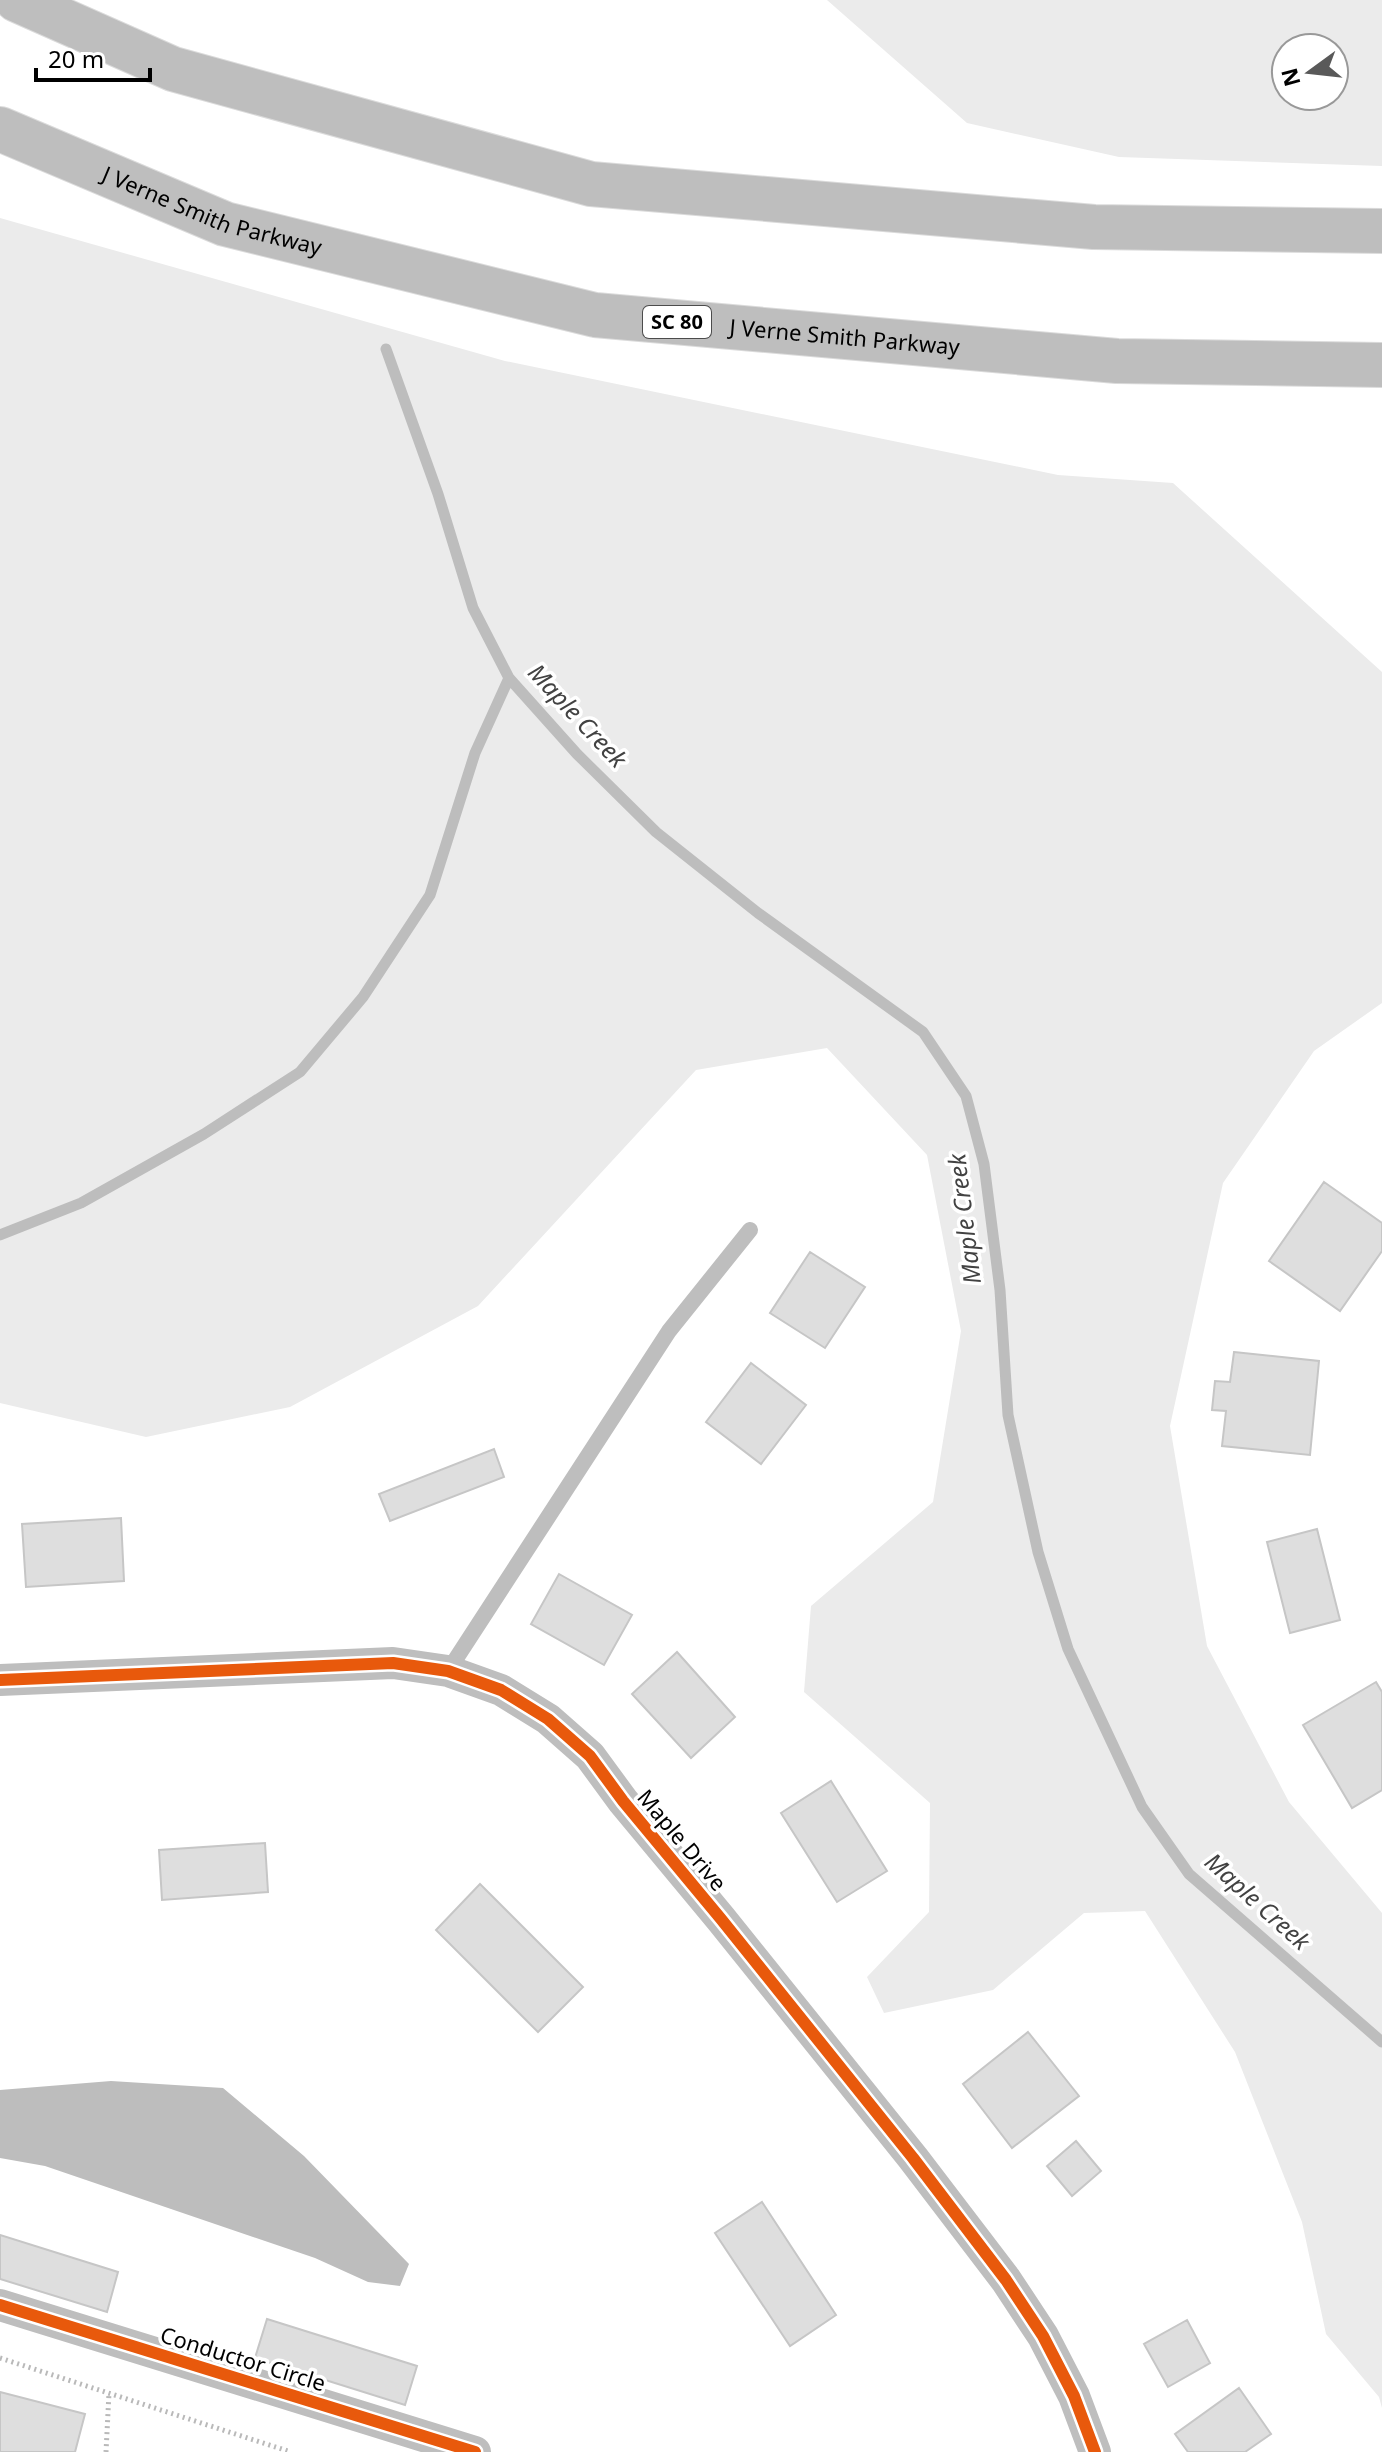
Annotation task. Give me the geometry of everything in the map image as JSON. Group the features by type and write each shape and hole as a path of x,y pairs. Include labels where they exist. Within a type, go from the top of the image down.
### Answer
{"main road":[{"path":"17,0 173,69 591,184 1094,227 1382,231"},
{"name":"J Verne Smith Parkway","path":"0,129 225,224 595,315 1117,361 1382,365"}],"street":[{"name":"Maple Drive","path":"0,1680 393,1663 448,1671 501,1690 548,1719 590,1756 623,1801 913,2158 1006,2280 1043,2336 1074,2396 1095,2452"},
{"name":"Conductor Circle","path":"0,2305 475,2452"}],"lane":[{"path":"448,1671 669,1331 750,1230"}],"path":[{"path":"0,2358 291,2452"},
{"path":"106,2452 109,2393"}],"shaded area":[{"path":"827,0 1382,0 1382,166 1119,157 967,123"},
{"path":"0,218 505,361 1058,475 1173,483 1382,672 1382,1003 1314,1051 1223,1183 1170,1426 1207,1646 1289,1802 1382,1913 1382,2408 1379,2397 1326,2334 1302,2222 1235,2052 1145,1911 1084,1913 993,1990 884,2013 867,1977 929,1912 930,1803 804,1692 811,1606 933,1502 961,1331 927,1155 827,1048 696,1070 478,1306 290,1407 146,1437 0,1403"},
{"path":"111,2081 223,2088 304,2156 409,2264 400,2286 368,2282 315,2258 45,2166 0,2158 0,2090"}],"building":[{"path":"1324,1182 1382,1223 1382,1251 1340,1311 1269,1261"},
{"path":"810,1252 865,1287 825,1348 770,1313"},
{"path":"1234,1352 1319,1361 1310,1455 1222,1446 1226,1411 1212,1410 1215,1381 1230,1382"},
{"path":"751,1363 806,1405 761,1464 706,1422"},
{"path":"494,1449 504,1477 390,1521 379,1494"},
{"path":"121,1518 124,1581 26,1587 22,1524"},
{"path":"1317,1529 1340,1620 1290,1633 1267,1542"},
{"path":"559,1574 632,1615 604,1665 531,1624"},
{"path":"677,1652 735,1717 691,1758 632,1694"},
{"path":"1376,1682 1382,1692 1382,1790 1352,1808 1303,1725"},
{"path":"831,1781 887,1871 837,1902 781,1813"},
{"path":"265,1843 268,1892 162,1900 159,1850"},
{"path":"480,1884 583,1987 538,2032 436,1930"},
{"path":"1028,2032 1079,2096 1012,2148 963,2084"},
{"path":"1076,2141 1101,2171 1072,2196 1047,2166"},
{"path":"762,2202 836,2315 790,2346 715,2233"},
{"path":"0,2235 118,2272 107,2312 0,2279"},
{"path":"267,2319 417,2366 405,2405 255,2358"},
{"path":"1187,2320 1210,2363 1168,2387 1144,2344"},
{"path":"1239,2388 1271,2434 1245,2452 1188,2452 1175,2434"},
{"path":"0,2392 85,2414 75,2452 0,2452"}],"waterway":[{"name":"Maple Creek","path":"386,349 438,494 473,608 509,678 577,754 656,832 758,913 923,1032 966,1096 984,1164 1000,1290 1008,1415 1038,1552 1068,1649 1142,1807 1189,1874 1382,2042"},
{"path":"0,1235 81,1203 204,1134 300,1072 363,997 430,895 475,753 509,678"}],"cycle path":[{"path":"0,1680 393,1663 448,1671 501,1690 548,1719 590,1756 623,1801 913,2158 1006,2280 1043,2336 1074,2396 1095,2452"},
{"path":"0,2305 475,2452"}]}
